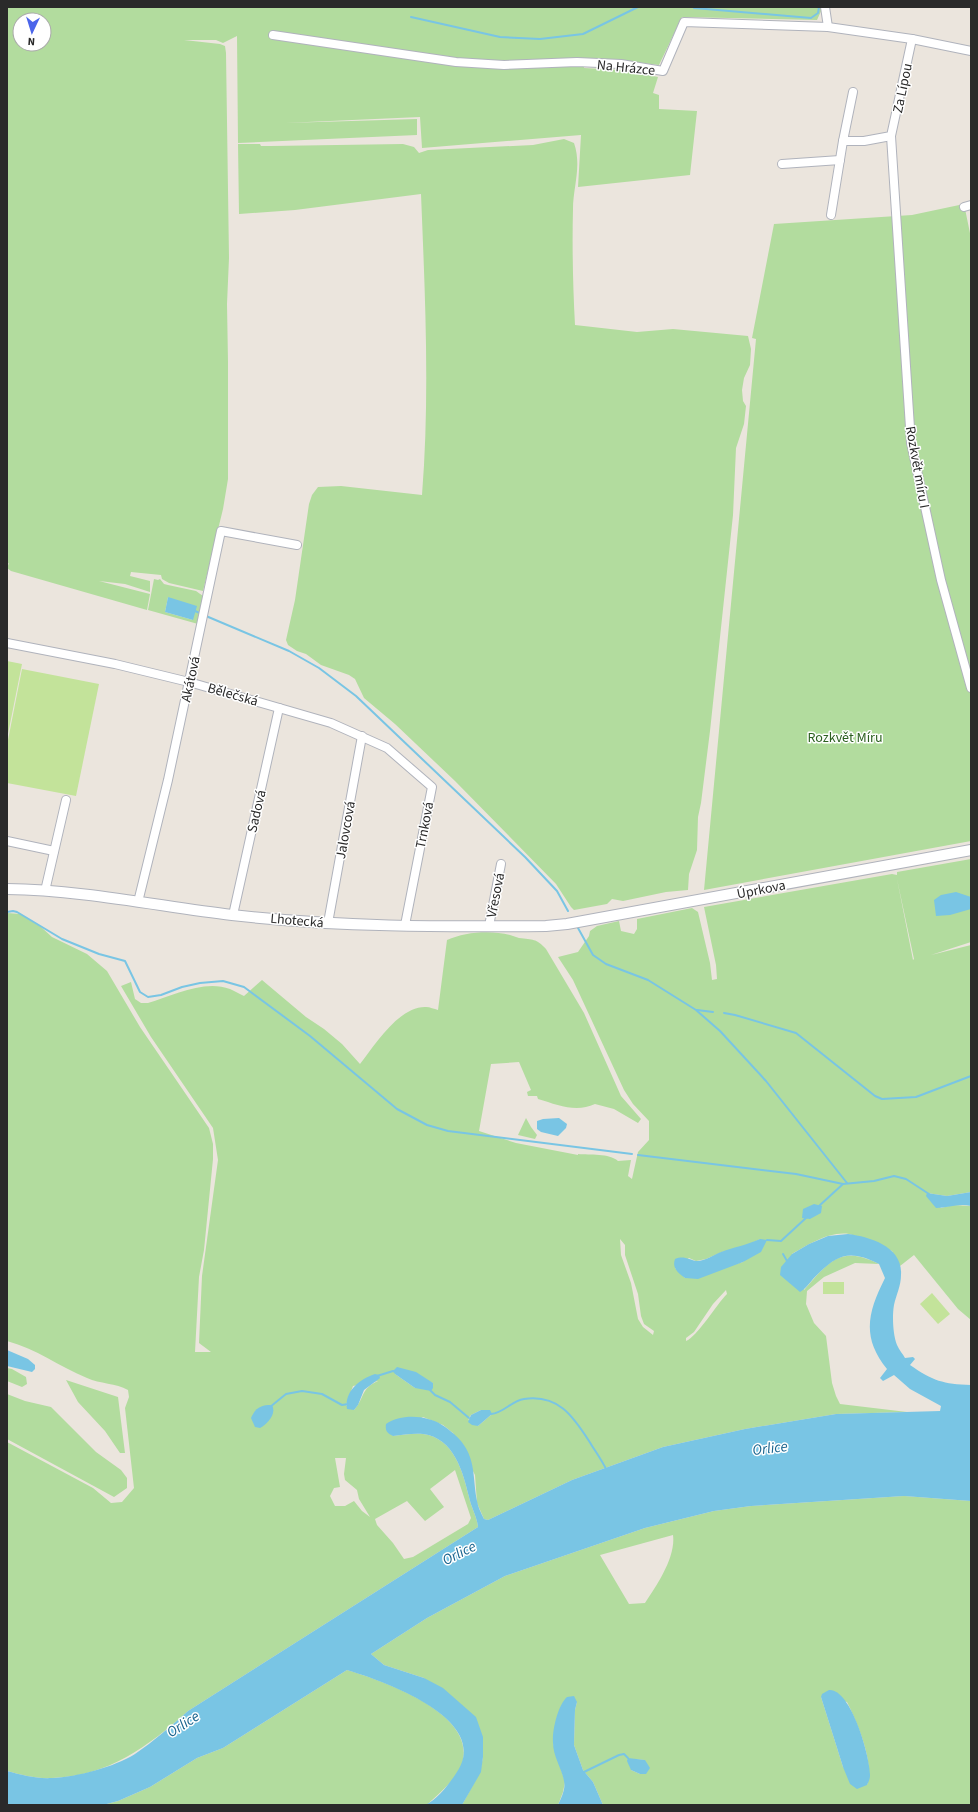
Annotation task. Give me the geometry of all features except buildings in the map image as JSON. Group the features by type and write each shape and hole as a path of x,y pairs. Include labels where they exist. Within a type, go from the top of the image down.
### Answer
{"street":[{"path":"825,7 828,27"},
{"name":"Na Hrázce","path":"273,35 456,62 504,65 577,62 621,64 663,71 684,22 828,27 912,39 971,51"},
{"name":"Za Lípou","path":"897,216 891,136 912,39"},
{"path":"831,215 843,141 853,92"},
{"path":"843,141 864,141 891,136"},
{"path":"782,164 840,160"},
{"name":"Rozkvět míru I","path":"897,216 911,443 941,580 971,688"},
{"name":"Akátová","path":"138,902 189,682 221,531 297,545"},
{"name":"Bělečská","path":"7,643 115,664 189,682 331,723 362,736"},
{"name":"Sadová","path":"233,915 279,708"},
{"name":"Jalovcová","path":"328,923 362,736"},
{"name":"Trnková","path":"362,736 387,748 432,788 405,925"},
{"path":"45,891 66,800"},
{"path":"7,841 54,851"},
{"name":"Úprkova","path":"551,926 971,850"},
{"name":"Vřesová","path":"489,926 501,864"},
{"name":"Lhotecká","path":"7,889 45,891 233,915 328,923 551,926"}],"green space":[{"path":"7,7 822,7 817,20 682,17 659,65 616,60 585,59 584,68 620,70 658,77 653,93 659,95 659,109 697,111 690,175 578,187 581,135 422,148 420,117 285,123 417,119 417,135 238,143 237,36 223,43 216,40 184,40 220,44 225,46 226,53 229,258 227,304 228,479 223,509 203,591 169,583 162,579 161,575 131,572 130,576 150,581 150,592 125,584 99,581 150,594 147,610 11,571 7,568 9,563 7,564"},
{"path":"564,139 574,143 577,160 573,201 575,325 637,332 673,329 748,336 751,349 750,365 744,378 742,390 743,401 746,406 744,424 736,448 733,515 710,731 698,817 697,850 689,874 688,890 666,892 623,901 612,899 607,904 574,910 556,884 455,781 395,724 364,698 355,679 349,675 321,665 306,654 297,651 288,645 286,640 295,600 309,504 312,495 318,487 341,486 422,495 426,420 426,382 421,194 295,210 239,214 238,144 260,144 261,146 271,146 403,144 414,147 419,153 428,150 533,145"},
{"name":"Rozkvět Míru","path":"964,204 971,238 971,841 704,890 756,339 752,338 774,224 912,215"},
{"path":"154,579 160,579 164,584 196,591 203,596 198,624 148,610","holes":["168,597 193,620 165,612"]},
{"path":"7,661 22,664 7,739"},
{"path":"22,669 99,684 76,796 7,783 7,745"},
{"path":"971,859 971,942 931,955 971,945 971,1192 947,1196 927,1193 941,1208 953,1205 971,1206 971,1320 958,1309 914,1255 900,1266 892,1251 860,1237 849,1234 826,1237 792,1254 804,1290 829,1264 845,1256 866,1258 879,1264 855,1263 824,1277 807,1291 806,1304 814,1323 826,1336 832,1383 840,1404 907,1412 836,1414 745,1429 663,1447 572,1480 488,1520 484,1519 477,1503 475,1475 453,1433 443,1425 423,1417 392,1436 423,1434 434,1437 450,1449 464,1477 478,1527 188,1711 157,1736 126,1757 92,1772 73,1776 41,1778 7,1771 7,1442 93,1488 111,1503 122,1502 134,1488 125,1408 129,1397 128,1390 87,1378 28,1348 7,1341 7,913 20,914 41,927 52,937 87,954 107,971 140,1027 209,1128 213,1144 213,1159 204,1250 199,1277 195,1352 211,1352 199,1343 202,1276 218,1160 213,1128 151,1037 121,986 131,982 135,999 141,1003 148,1003 188,990 210,986 220,986 244,996 262,980 306,1017 324,1029 342,1044 360,1064 388,1028 406,1013 416,1008 426,1007 438,1010 447,940 462,935 486,932 502,933 519,938 534,940 546,949 584,1013 621,1096 641,1119 638,1123 614,1109 595,1104 588,1107 574,1108 560,1106 538,1099 537,1096 528,1096 527,1092 531,1090 519,1062 491,1064 479,1131 516,1143 578,1155 605,1156 614,1158 618,1161 631,1160 628,1176 632,1179 638,1152 649,1140 649,1121 633,1104 624,1090 573,980 558,957 578,952 589,936 590,931 597,926 619,921 621,931 634,934 637,929 637,919 692,908 698,912 710,963 712,980 717,979 716,965 704,907 892,874 897,875 897,872","holes":["897,879 914,959 913,960","620,1239 625,1245 625,1255 638,1294 641,1316 644,1324 654,1331 653,1335 643,1327 638,1319 631,1283 621,1255","760,1239 743,1262 685,1278 675,1268 689,1258 696,1261 706,1259 722,1252 747,1246","726,1290 727,1294 696,1334 686,1341 686,1338 694,1332 713,1304","395,1374 433,1383 415,1388","378,1381 368,1387 354,1410 346,1405 353,1386","481,1410 492,1414 478,1426 468,1419 471,1415","335,1458 346,1458 344,1474 345,1480 357,1490 359,1499 370,1517 362,1511 354,1501 345,1506 335,1506 330,1496 334,1488 340,1487","455,1470 471,1518 468,1524 413,1557 404,1559 393,1543 377,1525 375,1519 407,1501 425,1521 444,1507 430,1489"]},
{"path":"526,1118 537,1135 535,1139 518,1135"},
{"path":"823,1282 844,1282 844,1294 823,1294"},
{"path":"932,1293 950,1314 938,1324 920,1304"},
{"path":"7,1368 12,1369 26,1377 27,1384 22,1387 7,1381"},
{"path":"66,1380 118,1397 125,1453 120,1453 105,1431 78,1402"},
{"path":"7,1394 25,1401 51,1407 96,1452 121,1470 127,1478 127,1488 114,1497 7,1439"},
{"path":"904,1496 971,1501 971,1805 603,1805 593,1782 583,1770 574,1745 575,1710 577,1702 557,1717 553,1743 565,1782 558,1805 462,1805 480,1772 483,1757 424,1678 384,1665 371,1654 427,1618 505,1576 645,1528 714,1511 751,1506","holes":["673,1535 672,1552 669,1561 655,1588 645,1603 629,1604 600,1555","821,1697 847,1702 860,1731 867,1754 869,1766 867,1785 843,1767","631,1759 645,1760 640,1774 631,1770"]},
{"path":"347,1670 382,1682 424,1702 442,1715 456,1729 463,1746 462,1764 452,1780 428,1804 103,1805 118,1801 150,1787 197,1758 223,1748"}],"water":[{"path":"168,597 197,606 193,620 165,612"},
{"path":"956,892 971,897 971,909 950,915 936,916 934,900 941,895"},
{"path":"559,1118 567,1124 566,1128 558,1136 541,1132 537,1129 537,1121"},
{"path":"971,1192 971,1206 962,1205 936,1208 926,1196 927,1193 947,1196"},
{"path":"814,1204 822,1206 821,1213 810,1219 802,1218 803,1209"},
{"name":"Orlice","path":"848,1234 857,1235 884,1245 897,1257 901,1275 893,1309 894,1331 897,1345 905,1358 913,1357 915,1359 910,1365 925,1375 939,1381 953,1384 971,1385 971,1501 904,1496 751,1506 714,1511 645,1528 505,1576 427,1618 371,1654 384,1665 424,1678 443,1688 476,1717 483,1737 481,1772 462,1805 425,1805 442,1792 455,1775 464,1755 460,1737 448,1721 430,1706 408,1694 385,1683 347,1670 223,1748 197,1758 150,1787 118,1801 103,1805 7,1805 7,1771 46,1778 73,1776 106,1767 126,1759 149,1744 188,1711 478,1527 464,1477 450,1449 434,1437 423,1434 393,1436 386,1430 386,1424 390,1421 406,1417 423,1418 439,1423 454,1434 467,1449 472,1465 478,1506 484,1519 488,1520 572,1480 663,1447 745,1429 836,1414 940,1411 941,1406 910,1389 894,1375 883,1381 880,1378 887,1369 873,1346 870,1335 871,1313 874,1302 885,1278 879,1264 859,1256 843,1256 829,1264 800,1292 780,1275 781,1267 792,1254 809,1244 828,1236"},
{"path":"760,1239 767,1240 761,1252 743,1262 698,1279 685,1278 678,1272 674,1265 675,1259 678,1258 700,1261 721,1252"},
{"path":"7,1350 28,1359 35,1365 35,1369 32,1372 7,1366"},
{"path":"397,1367 416,1372 433,1383 433,1388 431,1391 415,1388 395,1374 393,1371"},
{"path":"375,1374 379,1375 380,1378 364,1390 358,1405 354,1410 347,1409 348,1397 354,1387 364,1379"},
{"path":"272,1405 272,1415 266,1424 260,1428 255,1427 251,1418 258,1408"},
{"path":"481,1410 490,1410 492,1414 478,1426 472,1425 468,1422 471,1415"},
{"path":"829,1690 837,1692 845,1700 858,1726 867,1755 870,1777 869,1781 867,1785 857,1789 850,1784 843,1767 821,1697 822,1694"},
{"path":"574,1696 577,1702 575,1710 574,1745 583,1770 593,1782 603,1805 558,1805 563,1793 564,1784 563,1776 553,1748 554,1731 556,1718 561,1706 567,1697"},
{"path":"628,1758 645,1760 650,1768 646,1774 640,1774 631,1770 627,1761"}],"waterway":[{"path":"411,17 500,37 540,39 583,34 638,7"},
{"path":"694,8 811,18 818,13 819,7"},
{"path":"195,611 202,614"},
{"path":"206,616 289,651 319,668 356,696 525,857 557,891 568,911"},
{"path":"7,912 17,912 62,939 99,954 125,961 140,992 148,997 161,995 182,987 200,983 223,981 244,987 310,1036 397,1109 427,1125 448,1131 632,1154"},
{"path":"578,928 593,955 606,964 648,980 696,1010 720,1031 766,1081 847,1183"},
{"path":"697,1010 713,1012"},
{"path":"724,1013 796,1033 875,1096 882,1099 916,1097 971,1076"},
{"path":"638,1155 796,1174 843,1184 874,1181 894,1176 906,1179 929,1194"},
{"path":"819,1206 843,1184"},
{"path":"767,1240 781,1241 807,1217"},
{"path":"783,1254 787,1261"},
{"path":"377,1376 393,1371 396,1372"},
{"path":"430,1390 435,1395 450,1402 469,1418"},
{"path":"270,1407 286,1394 302,1391 322,1394 342,1405 348,1404"},
{"path":"491,1414 500,1412 515,1402 524,1399 536,1398 555,1404 570,1415 577,1423 607,1471"},
{"path":"584,1772 619,1755 624,1754 628,1758"}]}
